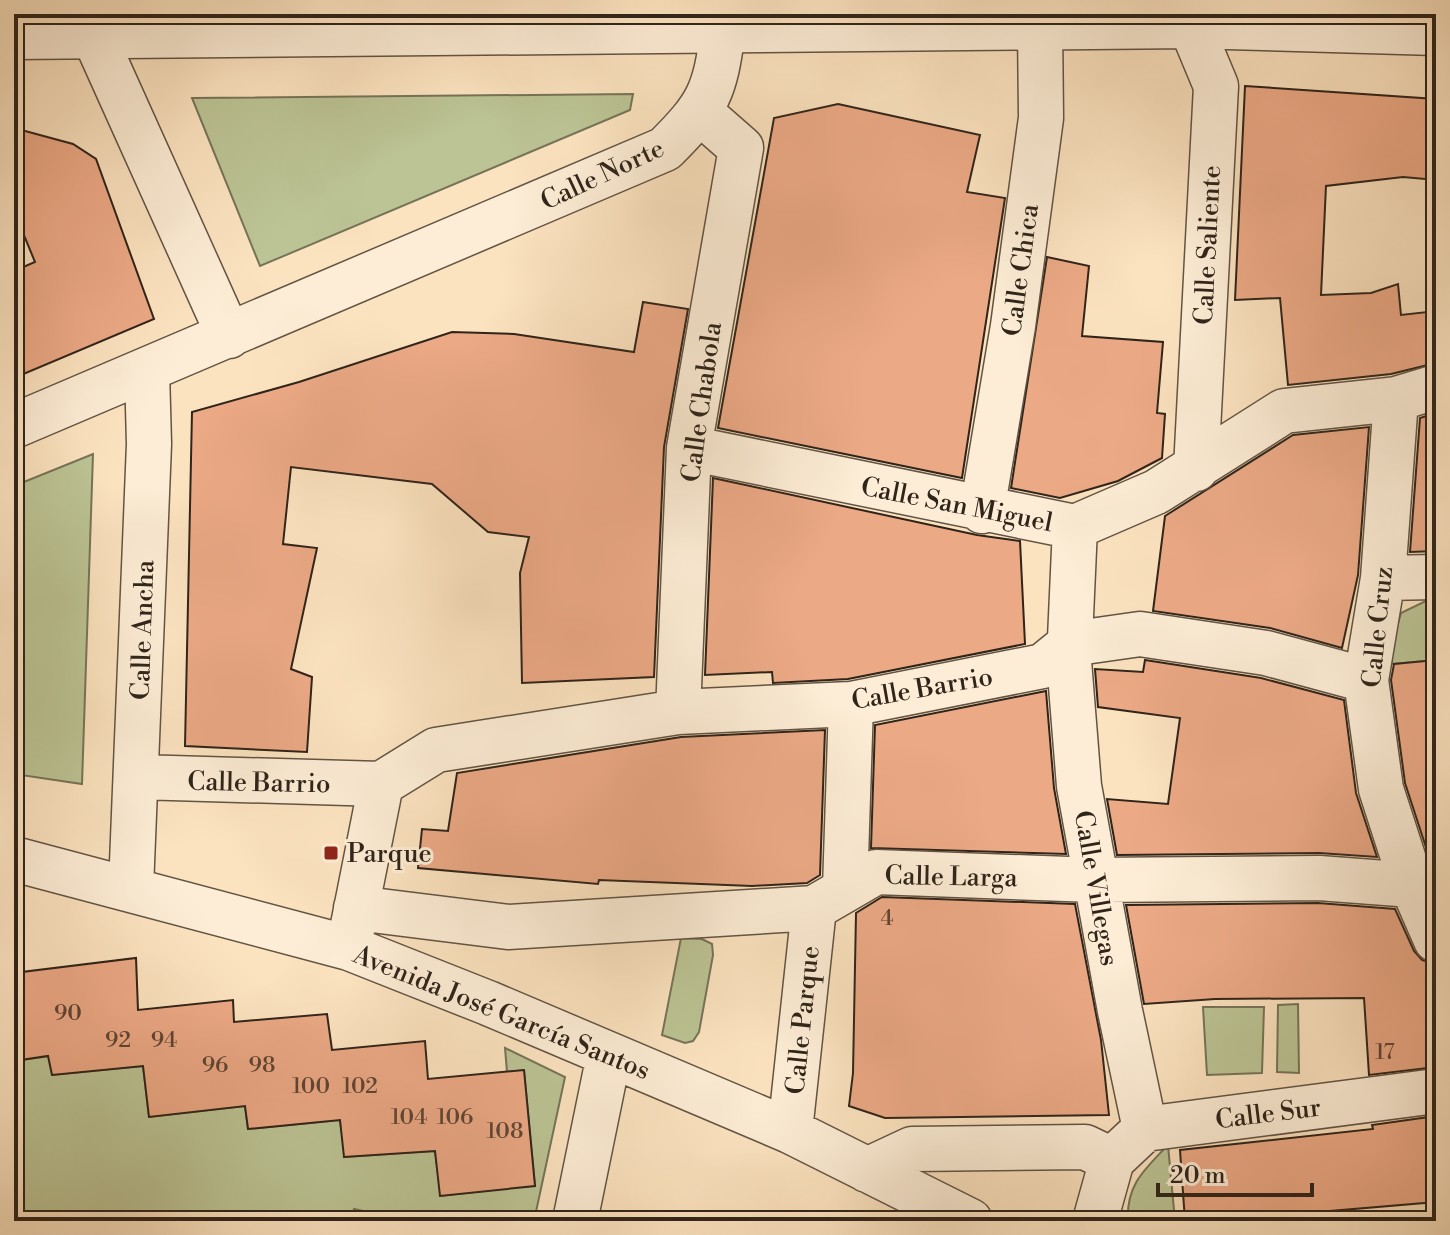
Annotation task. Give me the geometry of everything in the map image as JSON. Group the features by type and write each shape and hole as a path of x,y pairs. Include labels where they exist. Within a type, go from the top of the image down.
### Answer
{"street":[{"path":"14,37 583,23 723,30 1040,27 1191,20 1428,34"},
{"name":"Calle Saliente","path":"1191,20 1216,86 1196,469"},
{"name":"Calle Chica","path":"982,511 1013,326 1040,127 1040,27"},
{"name":"Calle Norte","path":"14,426 665,149 701,113 718,72 723,30"},
{"path":"94,36 229,336"},
{"name":"Calle Chabola","path":"678,712 689,448 741,148 701,113"},
{"name":"Calle Ancha","path":"131,888 138,777 149,444 147,371"},
{"name":"Calle San Miguel","path":"689,448 982,511 1075,527 1156,492 1284,411 1416,393"},
{"name":"Calle Cruz","path":"1416,393 1366,680 1381,789 1412,885 1436,940"},
{"name":"Calle Villegas","path":"1075,527 1070,644 1079,786 1095,880 1102,898 1117,998 1145,1129"},
{"path":"1383,578 1436,577"},
{"name":"Calle Barrio","path":"138,777 381,784 436,750 678,712 851,704 1043,666 1070,644 1140,634 1266,653 1366,680"},
{"name":"Calle Parque","path":"790,1131 830,899 851,704"},
{"path":"353,928 381,784"},
{"name":"Avenida José García Santos","path":"14,859 131,888 353,928 609,1055 790,1131 970,1221"},
{"name":"Calle Larga","path":"353,928 508,927 830,899 876,872 1095,880 1319,878 1412,885"},
{"path":"575,1221 609,1055"},
{"name":"Calle Sur","path":"1145,1129 1436,1091"},
{"path":"1095,1221 1112,1160 1145,1129"},
{"path":"867,1170 912,1149 1085,1147 1112,1160"}],"green space":[{"path":"633,94 630,110 260,266 192,98"},
{"path":"93,454 82,784 14,774 14,486"},
{"path":"1436,596 1436,660 1392,664 1391,647 1401,613"},
{"path":"681,938 702,939 712,944 713,955 699,1032 693,1041 685,1043 662,1035"},
{"path":"1298,1004 1299,1073 1277,1072 1278,1005"},
{"path":"1203,1007 1264,1007 1262,1073 1207,1075"},
{"path":"505,1048 565,1077 534,1221 409,1221 354,1209 351,1221 14,1221 14,1061 49,1056 53,1075 143,1066 149,1117 245,1106 248,1129 340,1120 345,1157 435,1151 441,1196 535,1185 524,1070 507,1072"},
{"path":"1168,1145 1175,1221 1128,1221 1133,1188"}],"building":[{"path":"1245,86 1436,99 1436,180 1403,177 1326,186 1321,295 1371,293 1398,284 1401,315 1436,311 1436,363 1391,374 1288,385 1280,298 1235,300"},
{"path":"838,104 980,135 967,192 1005,198 962,478 718,428 774,118"},
{"path":"14,128 73,144 96,159 154,319 14,378 14,271 35,262 14,211"},
{"path":"1047,257 1089,266 1082,336 1163,342 1157,413 1165,414 1162,458 1118,481 1060,498 1011,488"},
{"path":"643,302 688,309 664,447 654,677 522,683 520,573 529,537 488,532 432,484 291,467 283,544 317,548 291,669 312,677 307,752 185,746 192,412 299,382 452,332 514,334 634,352"},
{"path":"1436,413 1436,551 1410,552 1420,418"},
{"path":"1369,427 1358,575 1342,648 1270,628 1153,611 1165,516 1293,435"},
{"path":"713,478 977,535 1020,541 1025,644 848,679 773,683 772,672 705,675"},
{"path":"1145,660 1261,678 1344,700 1356,793 1377,857 1319,853 1117,855 1107,799 1168,804 1180,718 1098,707 1095,669 1143,672"},
{"path":"1436,660 1436,878 1405,783 1391,680 1394,664"},
{"path":"1046,691 1054,788 1066,854 871,848 875,725"},
{"path":"825,730 820,875 807,883 752,886 599,880 598,884 418,868 422,829 448,831 457,773 681,737"},
{"path":"882,897 1075,904 1101,1040 1109,1115 885,1118 849,1106 853,1073 856,913"},
{"path":"1318,903 1395,909 1414,951 1422,960 1436,965 1436,1067 1369,1075 1364,998 1215,999 1144,1004 1126,905"},
{"path":"136,958 138,1010 233,1000 234,1022 327,1014 332,1050 425,1041 428,1079 524,1070 535,1186 440,1196 435,1151 344,1157 340,1120 248,1129 245,1106 149,1117 143,1066 52,1075 48,1056 14,1061 14,973"},
{"path":"1436,1116 1436,1202 1295,1214 1296,1221 1185,1221 1180,1150 1373,1129 1372,1125"}],"place":[{"name":"Parque","path":"331,853"}]}
